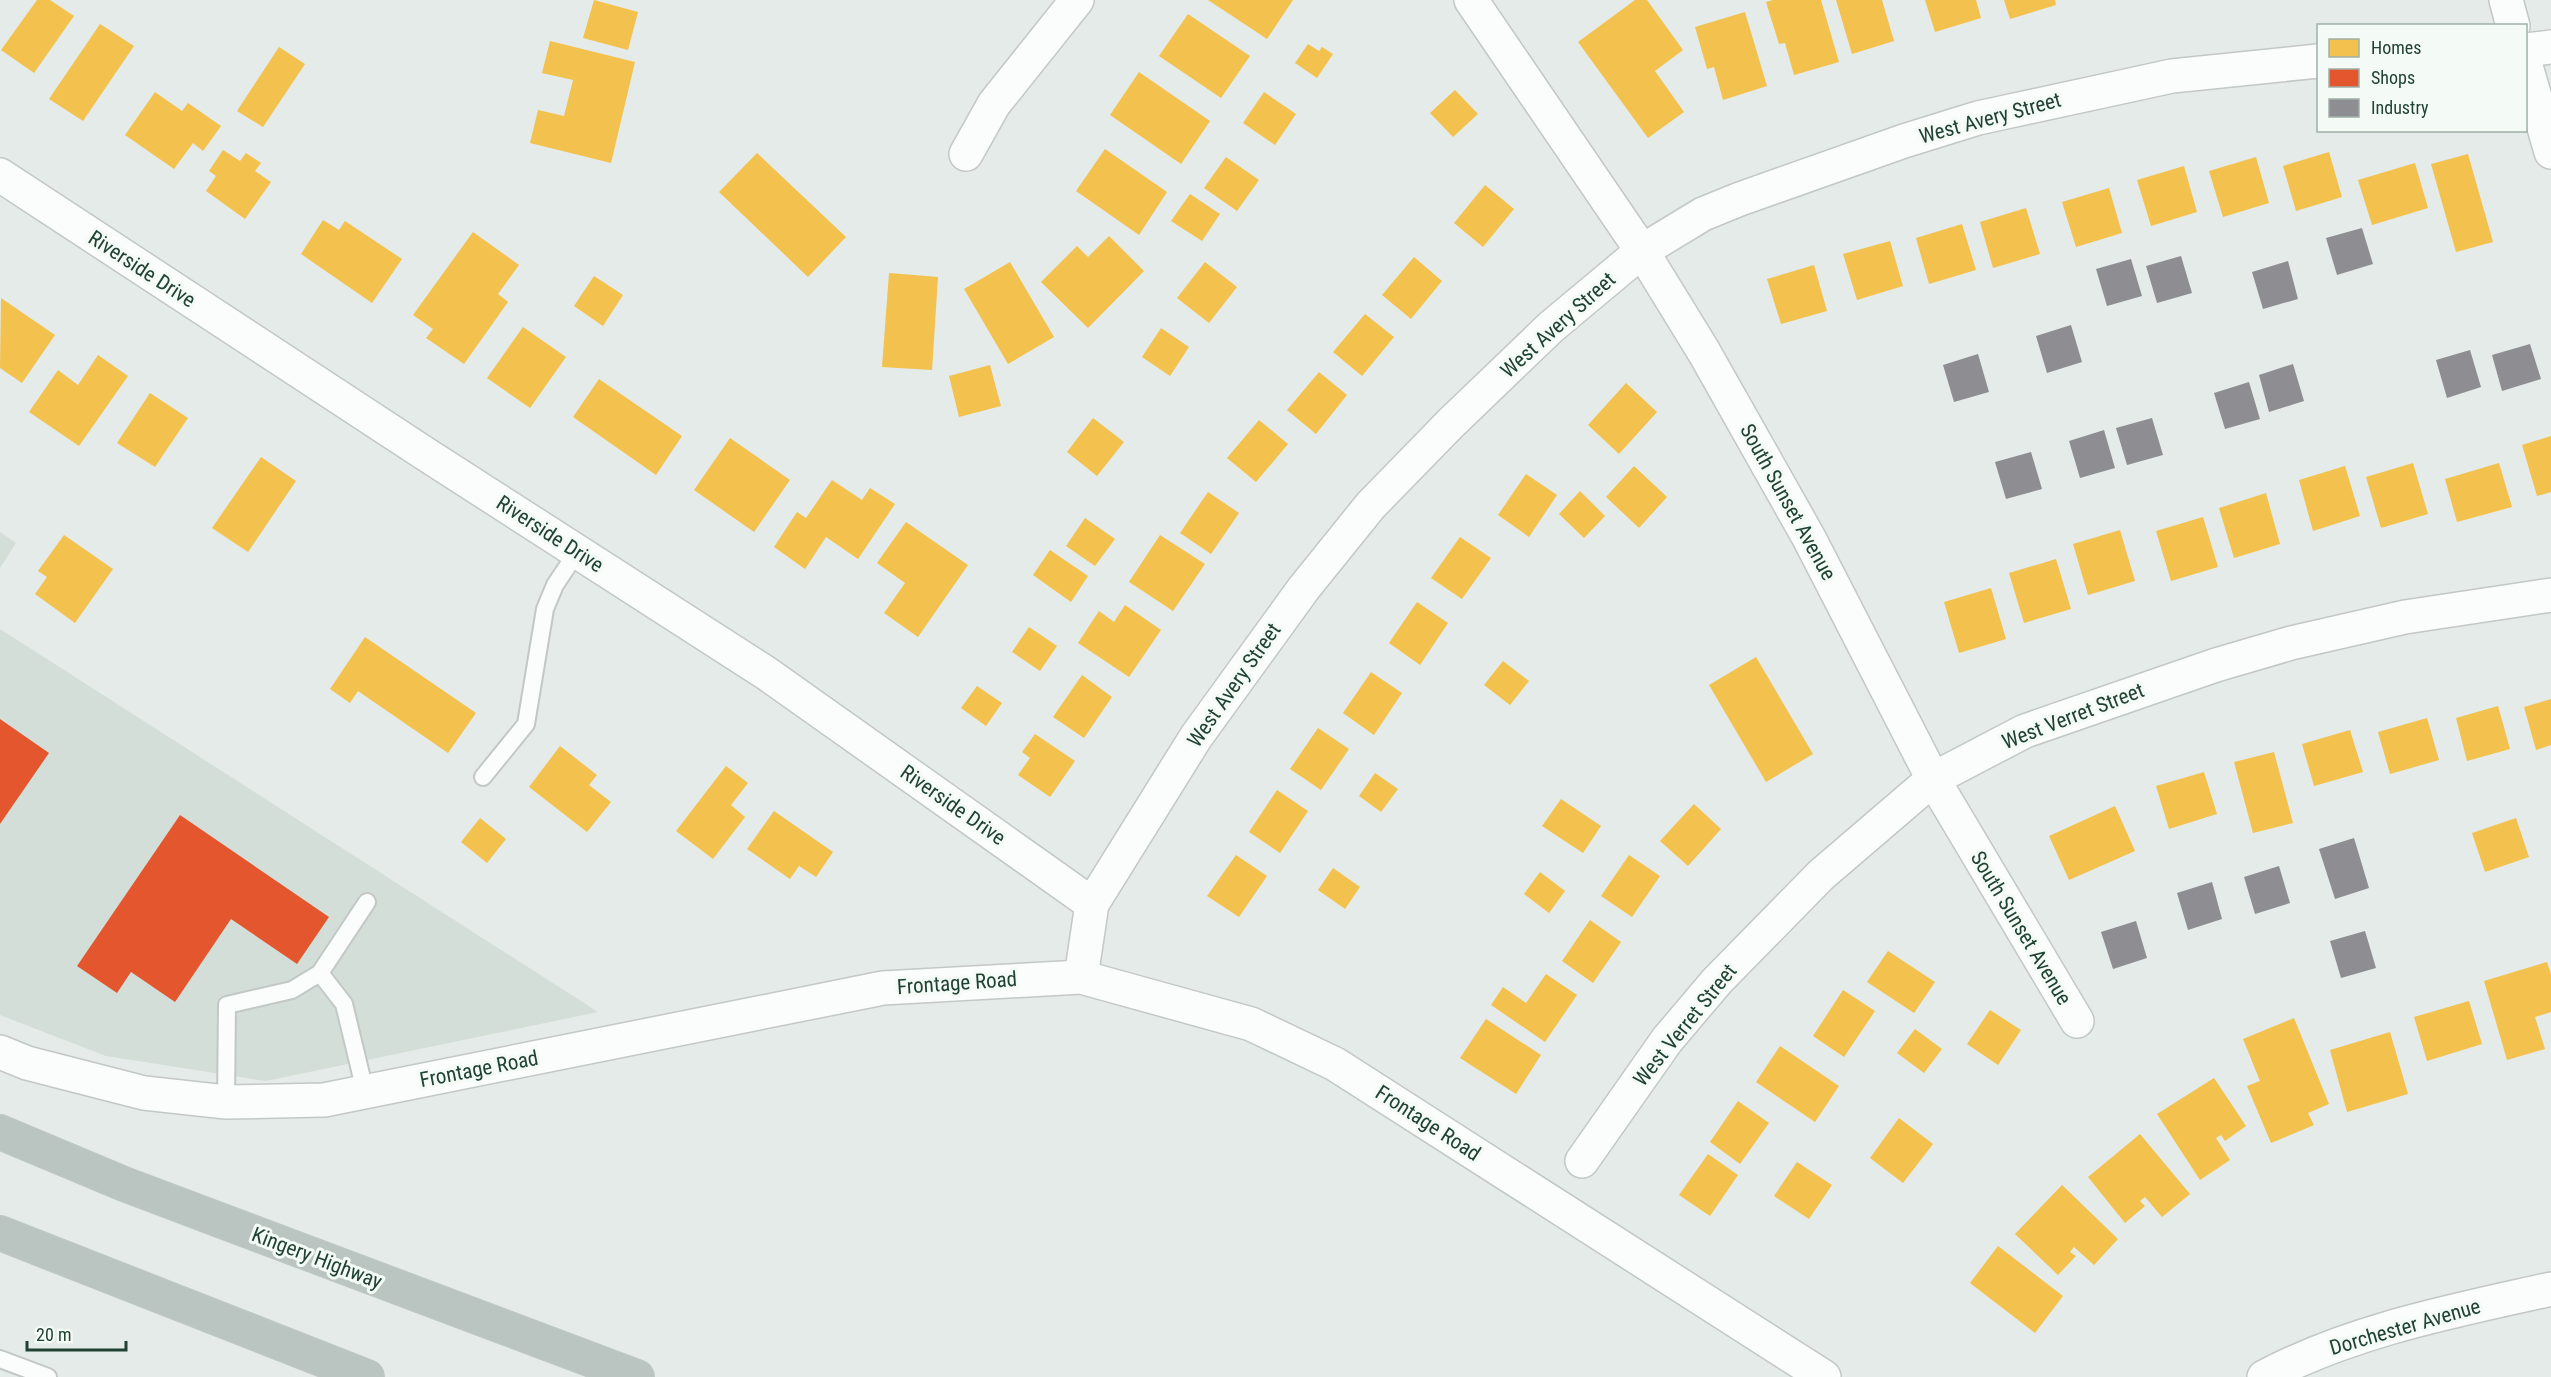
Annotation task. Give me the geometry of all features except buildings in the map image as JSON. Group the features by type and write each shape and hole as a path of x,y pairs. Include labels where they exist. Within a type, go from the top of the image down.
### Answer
{"highway":[{"name":"Kingery Highway","path":"0,1132 124,1184 637,1377"},
{"path":"0,1233 367,1377"}],"street":[{"path":"966,154 994,104 1077,0"},
{"name":"South Sunset Avenue","path":"1471,0 1642,251 1704,352 1809,538 1933,779 2077,1021"},
{"path":"2506,0 2512,24"},
{"path":"2527,50 2551,47"},
{"name":"West Avery Street","path":"1081,977 1092,904 1196,736 1304,588 1371,505 1451,423 1551,327 1642,251 1703,214 1740,199 1904,141 1978,118 2172,76 2317,61"},
{"path":"2527,69 2551,152"},
{"name":"Riverside Drive","path":"0,175 766,673 1092,904"},
{"name":"West Verret Street","path":"1582,1161 1667,1040 1717,981 1821,875 1933,779 2025,730 2216,665 2291,643 2404,616 2551,595"},
{"name":"Frontage Road","path":"0,1052 27,1063 144,1093 226,1102 324,1100 883,988 1081,977 1251,1024 1335,1064 1824,1377"},
{"name":"Dorchester Avenue","path":"2264,1377 2355,1338 2466,1308 2551,1289"}],"lane":[{"path":"483,777 526,724 545,609 555,585 577,552"},
{"path":"226,1102 227,1005 292,990 320,973 367,902"},
{"path":"320,973 344,1004 365,1091"},
{"path":"0,1359 48,1377"}],"shaded area":[{"path":"0,532 16,543 0,568"},
{"path":"0,629 598,1012 266,1081 106,1056 0,1015"}]}
